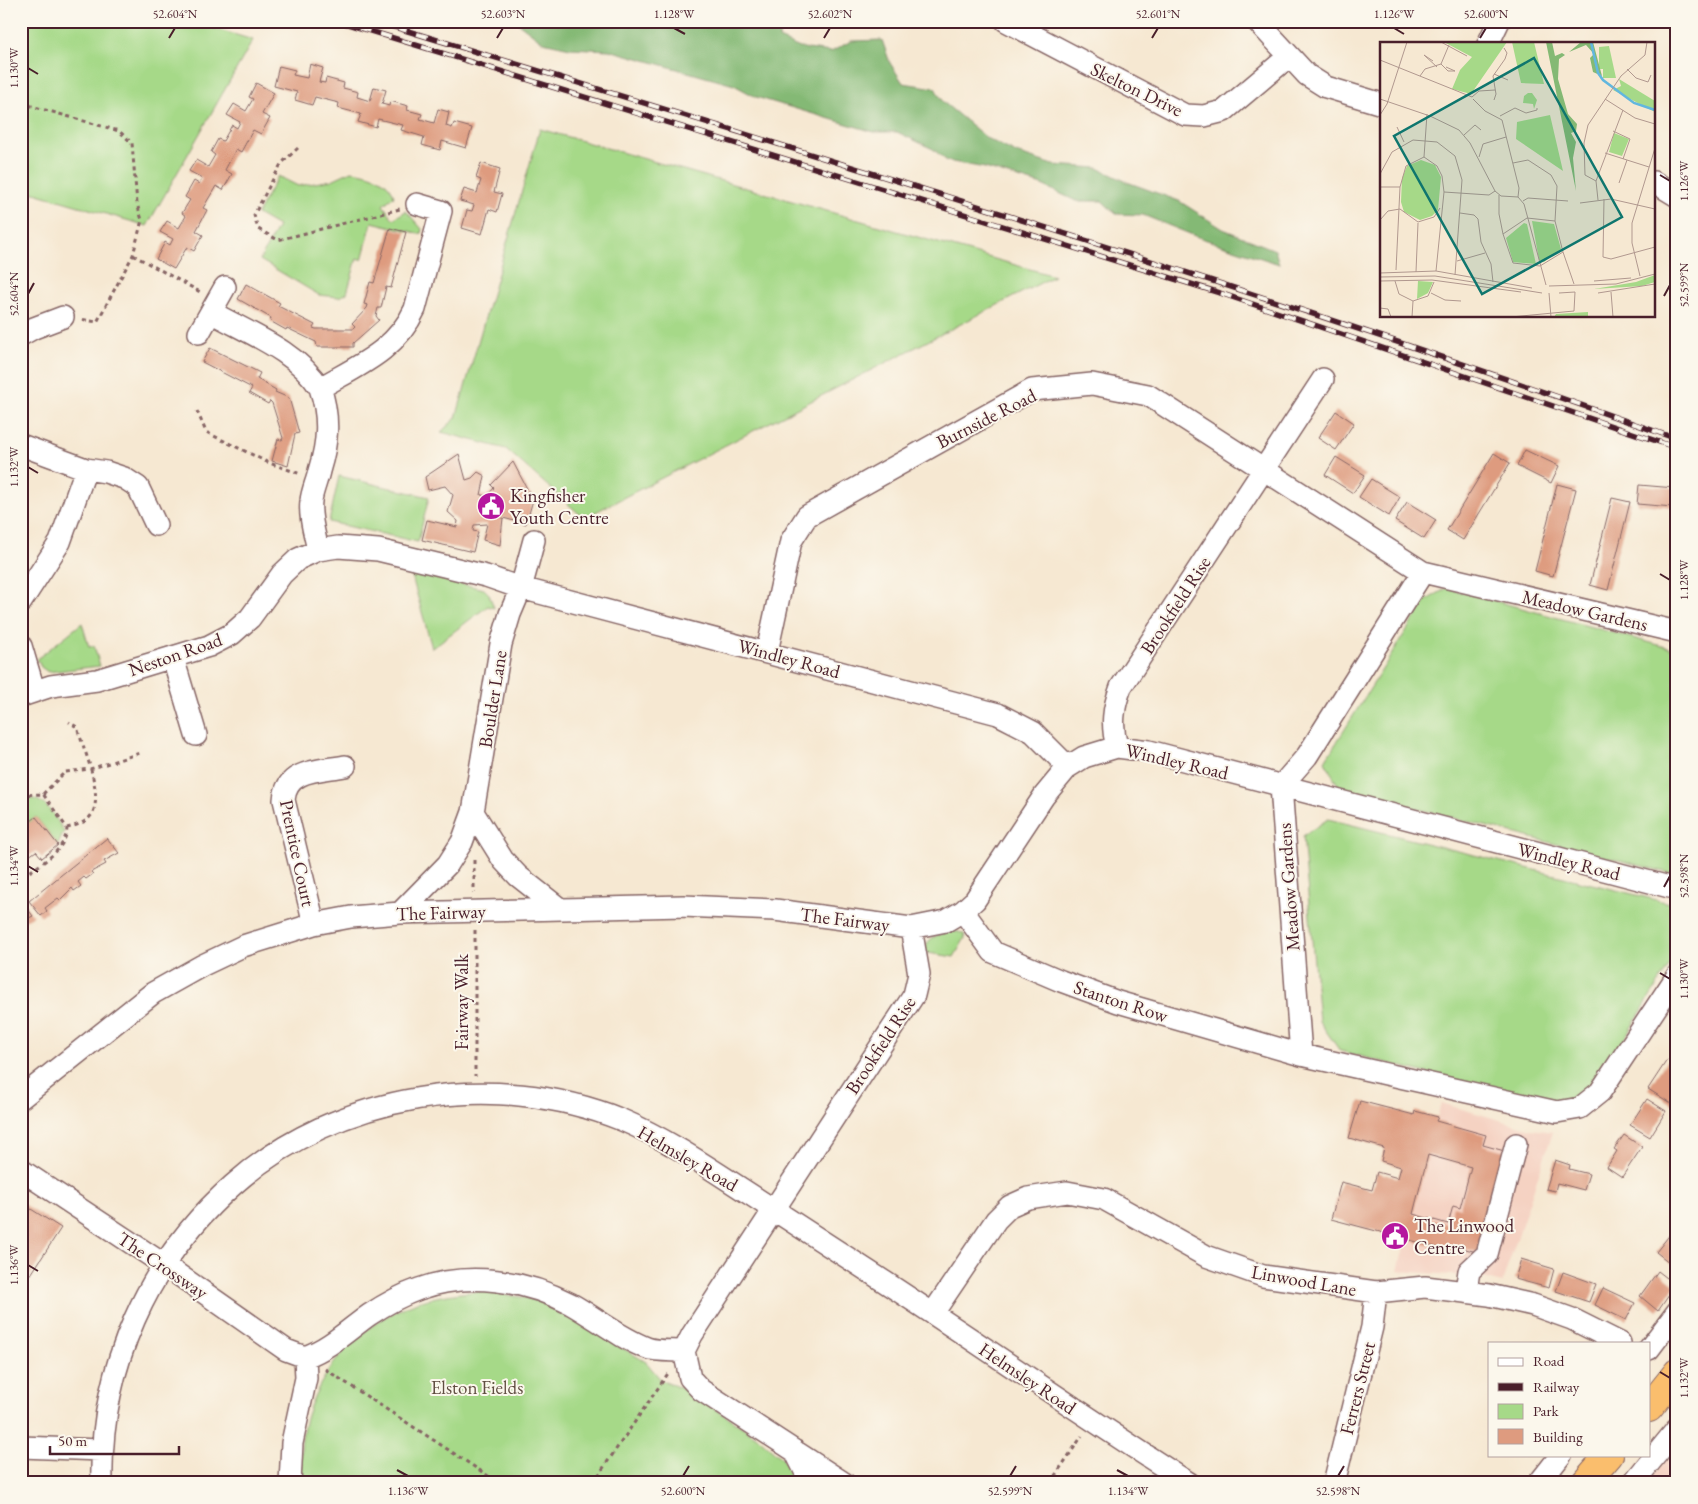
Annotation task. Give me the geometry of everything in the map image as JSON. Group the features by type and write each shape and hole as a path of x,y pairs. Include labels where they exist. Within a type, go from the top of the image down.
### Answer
{"highway":[{"path":"1650,1407 1677,1373"},
{"path":"1585,1483 1608,1456"}],"street":[{"name":"Skelton Drive","path":"1006,21 1185,115 1204,116 1224,111 1288,57"},
{"path":"1256,21 1307,75 1326,87 1380,103"},
{"path":"1489,42 1499,21"},
{"path":"1656,183 1677,196"},
{"path":"320,388 392,344 409,322 415,310 440,211 417,204"},
{"path":"199,333 218,300 299,363 313,377 320,388 327,418 328,435 310,512 318,550"},
{"path":"21,335 63,317"},
{"name":"Brookfield Rise","path":"1117,747 1113,733 1114,707 1121,687 1324,379"},
{"name":"Burnside Road","path":"767,652 791,540 807,516 1032,390 1092,384 1148,395 1423,572"},
{"path":"21,445 86,469 106,472 124,478 138,487 156,525"},
{"path":"21,602 60,542 68,524 75,495 86,469"},
{"name":"Boulder Lane","path":"400,912 448,864 462,842 473,812 501,644 510,614 522,588 534,540"},
{"name":"Neston Road","path":"28,693 59,685 97,680 209,646 232,634 250,618 282,574 298,559 318,550 338,547 378,550 486,576 522,588"},
{"path":"1281,786 1307,756 1423,572"},
{"name":"Meadow Gardens","path":"1423,572 1677,632"},
{"name":"Windley Road","path":"522,588 998,714 1033,732 1068,767 1084,757 1117,747 1149,751 1677,889"},
{"path":"21,646 28,693"},
{"path":"173,658 196,734"},
{"name":"Prentice Court","path":"314,924 284,800 285,789 290,780 300,775 345,766"},
{"path":"912,928 946,921 963,911 985,887 1044,796 1068,767"},
{"name":"Meadow Gardens","path":"1281,786 1301,1055"},
{"path":"473,812 502,860 518,876 560,909"},
{"name":"The Fairway","path":"21,1098 153,993 203,965 243,946 314,924 351,917 400,912 729,907 822,915 912,928"},
{"name":"Stanton Row","path":"963,911 993,952 1006,958 1118,1002 1301,1055"},
{"name":"Brookfield Rise","path":"684,1351 692,1335 772,1209 914,995 919,974 912,928"},
{"path":"1301,1055 1557,1112 1580,1108 1600,1092 1677,976"},
{"name":"Helmsley Road","path":"102,1483 101,1450 107,1408 130,1328 163,1264 198,1217 227,1190 278,1151 310,1132 349,1115 394,1102 439,1096 476,1094 526,1097 564,1103 621,1120 669,1143 933,1313 1092,1421 1189,1483"},
{"path":"1466,1290 1470,1271 1488,1254 1516,1144"},
{"name":"The Crossway","path":"21,1170 163,1264 286,1350 305,1357"},
{"name":"Linwood Lane","path":"933,1313 996,1220 1010,1206 1028,1198 1067,1192 1104,1199 1172,1239 1238,1268 1293,1281 1376,1292 1424,1287 1466,1290 1533,1305 1572,1319 1618,1342"},
{"path":"290,1483 292,1443 306,1378 305,1357 323,1350 370,1314 400,1297 441,1283 480,1280 504,1281 527,1286 570,1304 648,1348 684,1351 690,1378 702,1390 844,1483"},
{"name":"Ferrers Street","path":"1334,1483 1372,1327 1376,1292"},
{"path":"1650,1348 1677,1312"},
{"path":"1633,1483 1677,1428"},
{"path":"21,1447 101,1450"},
{"path":"794,1449 812,1483"},
{"path":"1539,1483 1561,1456"}],"path":[{"path":"21,103 119,131 128,138 134,150 137,204 142,220 133,254 97,322 63,317"},
{"path":"298,148 281,164 254,215 258,229 278,240 417,204"},
{"path":"133,254 218,300"},
{"path":"197,411 206,432 269,463 317,480"},
{"path":"67,828 88,819 91,815 96,796 77,728 69,722"},
{"path":"22,794 43,794 65,772 90,770 143,752"},
{"path":"21,878 59,850 67,834 67,828 43,794"},
{"name":"Fairway Walk","path":"474,911 476,1094"},
{"path":"593,1483 684,1351"},
{"path":"305,1357 499,1483"},
{"path":"1050,1483 1092,1421"}],"shaded area":[{"path":"1441,1103 1531,1129 1553,1132 1502,1283 1479,1277 1398,1271"},
{"path":"1677,1446 1677,1483 1646,1483"}],"green space":[{"path":"21,21 190,21 253,40 147,226 21,189"},
{"path":"506,21 780,21 779,39 800,48 831,52 851,41 882,40 890,63 903,83 935,88 943,102 988,139 1016,153 1053,165 1098,168 1127,182 1179,201 1223,229 1275,250 1279,264 1195,236 1143,215 1116,214 1102,201 1076,201 1042,185 985,168 947,161 933,149 897,132 874,132 756,97 734,85 609,50 570,48 543,42 518,23"},
{"path":"540,129 1054,276 584,518 506,449 441,432 456,418"},
{"path":"351,171 371,175 388,185 394,196 383,205 393,219 406,211 422,229 421,234 372,222 362,260 357,258 347,293 339,297 319,295 260,260 278,226 257,214 278,176 298,186 332,180"},
{"path":"339,476 429,497 418,542 329,522"},
{"path":"411,573 484,589 489,594 494,608 488,606 432,648"},
{"path":"1447,588 1677,650 1677,875 1340,789 1325,761 1425,601"},
{"path":"82,623 89,647 94,646 100,666 48,672 41,667 37,659"},
{"path":"21,798 37,800 52,812 64,831 58,845 36,817 21,829"},
{"path":"1328,819 1677,905 1677,953 1596,1085 1572,1105 1490,1089 1340,1051 1319,1021 1303,836"},
{"path":"959,932 964,934 965,938 954,957 928,953 925,949 930,940 938,935"},
{"name":"Elston Fields","path":"481,1291 527,1298 548,1304 646,1362 662,1381 689,1391 760,1439 781,1458 802,1483 300,1483 301,1447 304,1426 311,1405 320,1385 346,1348 381,1320 400,1309 436,1297"}],"building":[{"path":"310,64 323,68 319,82 325,83 326,78 344,83 343,88 358,92 357,97 370,101 374,87 386,90 382,104 389,106 390,101 408,106 407,110 422,114 420,119 434,123 438,109 449,112 446,126 452,128 454,123 472,128 466,148 442,141 440,150 422,145 424,137 401,130 403,125 378,119 376,127 358,122 361,114 338,108 339,103 315,97 312,105 295,100 297,92 274,86 279,66 295,70 293,75 307,78"},
{"path":"256,83 274,93 262,114 270,118 261,134 253,130 241,152 236,149 225,170 232,174 223,190 216,186 203,208 207,210 196,231 203,235 194,251 187,247 174,269 156,259 165,242 170,245 173,239 160,232 167,221 179,228 186,216 182,213 190,200 185,197 194,181 199,184 202,178 189,171 196,160 208,167 215,155 211,152 218,139 223,141 232,125 237,128 240,122 227,115 234,104 246,111 253,99 249,97"},
{"path":"481,163 500,169 494,192 502,194 497,212 489,209 482,234 462,228 467,210 472,211 474,205 460,201 464,189 477,193 481,180 476,178"},
{"path":"390,228 406,232 391,288 386,287 381,308 378,308 376,316 379,320 353,343 353,347 317,347 316,342 287,328 286,330 270,321 271,318 238,299 246,284 280,303 278,306 315,325 313,328 353,329 355,327 352,324 367,308 368,305 364,304 370,282 374,283"},
{"path":"210,348 260,373 257,379 276,390 275,392 289,398 299,433 295,434 288,466 272,461 278,439 282,440 283,438 272,403 270,401 268,404 249,393 252,388 202,362"},
{"path":"1336,411 1354,423 1336,450 1318,438"},
{"path":"1525,450 1559,466 1551,483 1517,466"},
{"path":"1494,453 1510,463 1463,540 1447,530"},
{"name":"Kingfisher Youth Centre","path":"459,454 466,480 472,478 478,472 485,476 481,495 487,496 494,488 491,485 513,462 533,500 526,524 503,518 500,545 483,540 487,524 474,525 473,531 478,532 473,552 422,540 427,520 457,527 458,521 448,512 453,495 445,486 428,490 425,477"},
{"path":"1336,457 1365,475 1353,493 1325,475"},
{"path":"1371,479 1400,497 1389,516 1359,497"},
{"path":"1557,484 1576,489 1553,576 1535,571"},
{"path":"1639,485 1675,488 1673,507 1637,504"},
{"path":"1612,498 1630,502 1608,590 1590,585"},
{"path":"1407,502 1436,520 1424,539 1395,521"},
{"path":"36,817 58,845 42,858 36,851 21,862 21,840 25,837 21,829"},
{"path":"107,838 119,853 104,861 106,864 91,872 93,874 86,879 84,877 78,882 81,886 74,891 72,888 60,900 58,898 45,908 47,911 41,916 29,901"},
{"path":"21,900 33,916 21,922"},
{"path":"1677,1045 1677,1059 1670,1055"},
{"path":"1667,1060 1677,1066 1677,1096 1672,1104 1648,1089"},
{"path":"1647,1099 1666,1111 1650,1137 1630,1125"},
{"path":"1360,1101 1414,1115 1415,1111 1438,1117 1436,1121 1486,1135 1483,1145 1508,1152 1480,1253 1455,1246 1453,1252 1406,1239 1405,1245 1383,1239 1384,1233 1331,1219 1341,1182 1372,1190 1377,1172 1398,1178 1401,1167 1381,1161 1384,1148 1349,1138","holes":["1428,1155 1471,1167 1460,1208 1453,1206 1448,1224 1413,1214"]},
{"path":"1624,1135 1642,1147 1622,1177 1607,1167 1617,1151 1614,1149"},
{"path":"1555,1160 1570,1165 1569,1169 1589,1174 1584,1190 1557,1183 1555,1191 1546,1189"},
{"path":"23,1204 61,1228 28,1279 21,1274"},
{"path":"1676,1227 1677,1262 1674,1266 1656,1252"},
{"path":"1521,1259 1554,1269 1549,1288 1515,1279"},
{"path":"1658,1271 1676,1285 1658,1311 1640,1296"},
{"path":"1563,1272 1596,1284 1589,1302 1556,1291"},
{"path":"1603,1288 1635,1303 1626,1320 1595,1305"}],"railway":[{"path":"338,21 1220,293 1677,448"},
{"path":"375,21 865,171 1191,274 1354,327 1677,439"}],"place":[{"name":"Kingfisher Youth Centre","path":"491,506"},
{"name":"The Linwood Centre","path":"1395,1236"}]}
